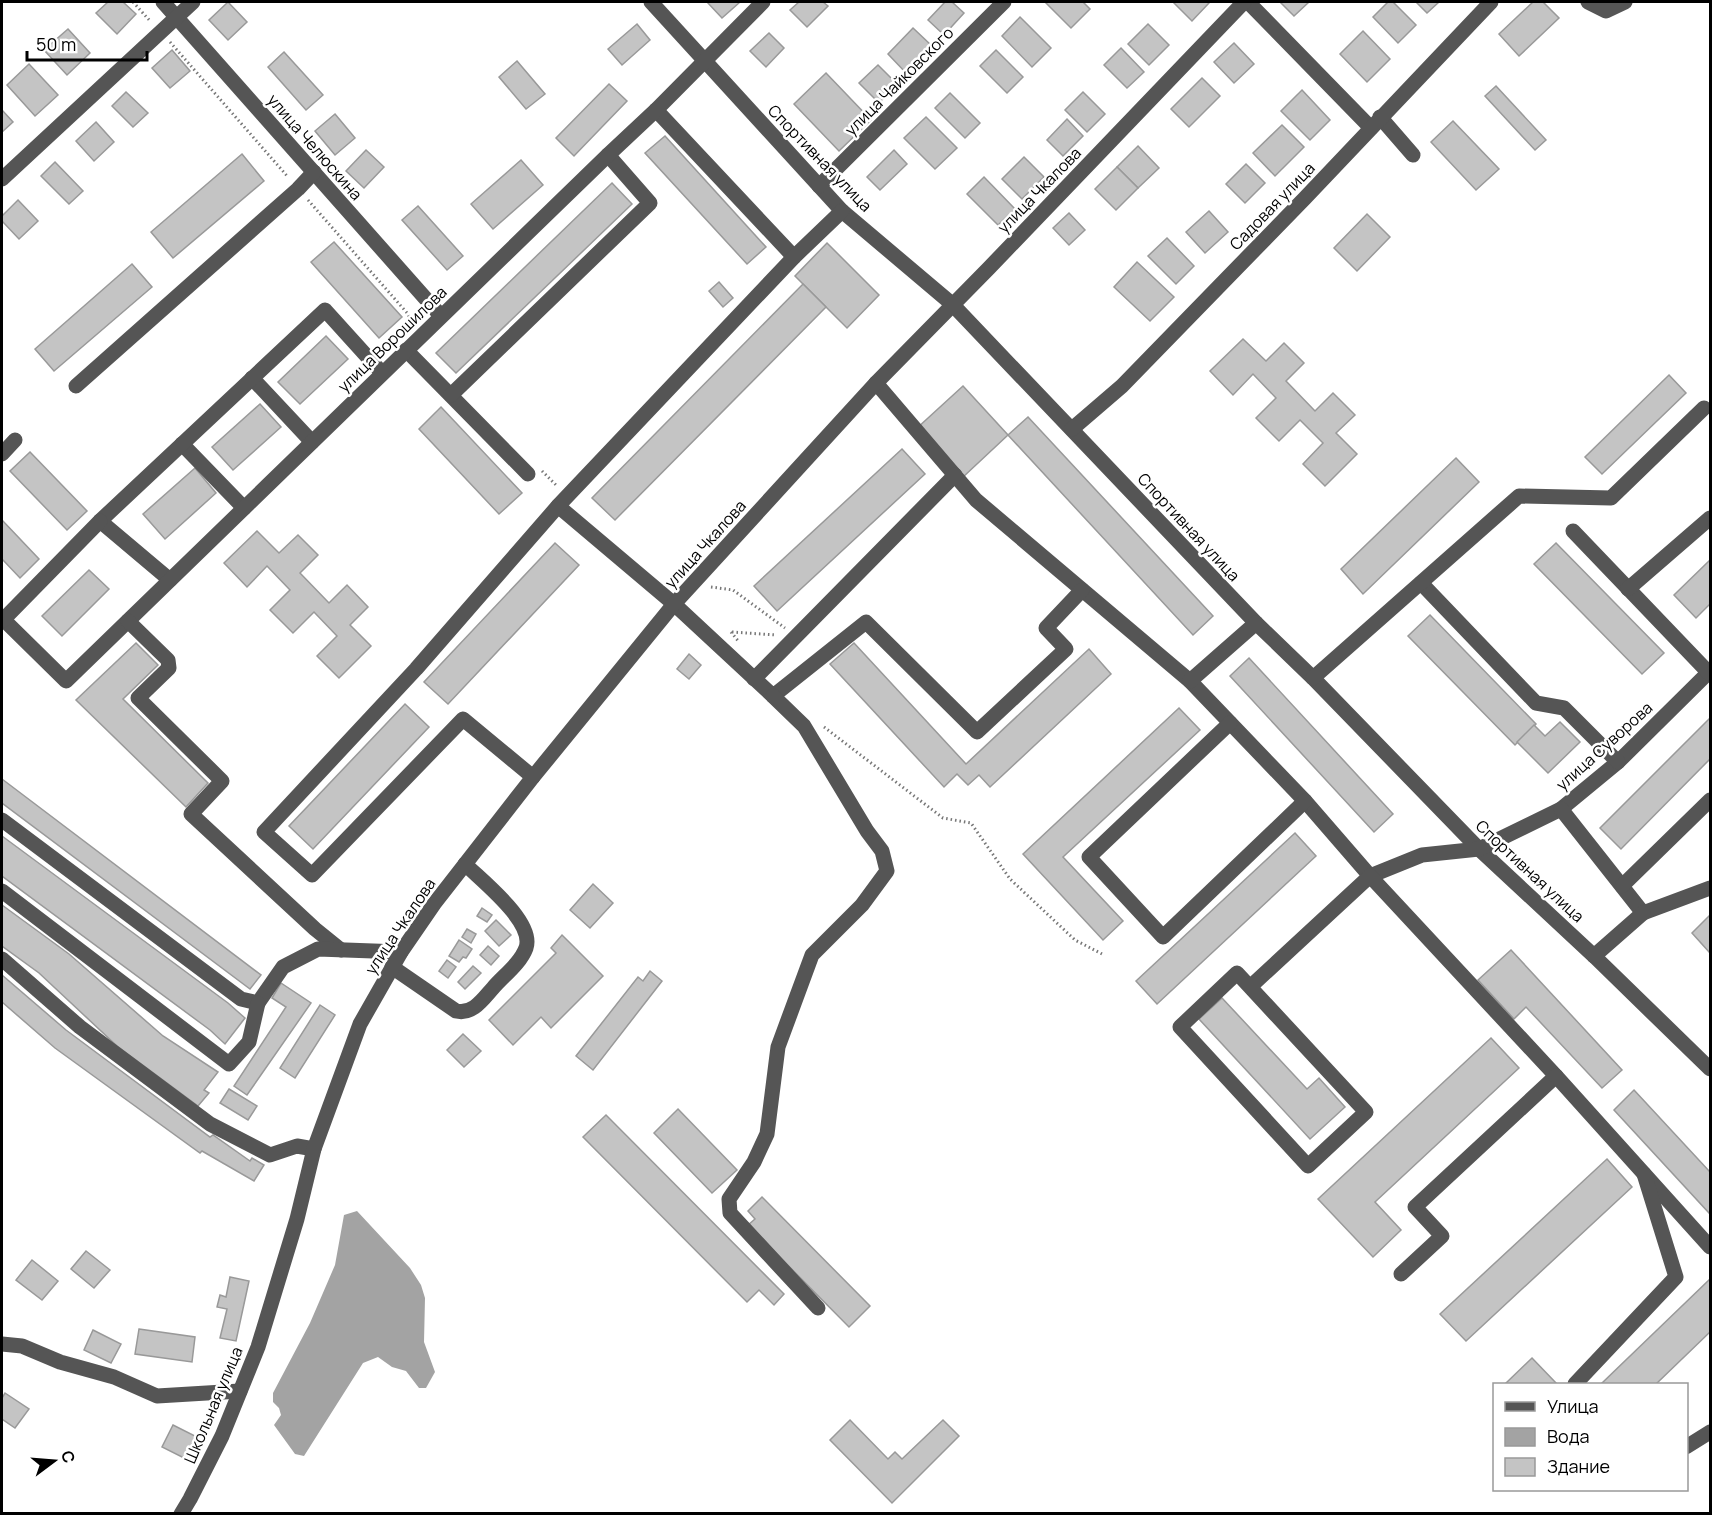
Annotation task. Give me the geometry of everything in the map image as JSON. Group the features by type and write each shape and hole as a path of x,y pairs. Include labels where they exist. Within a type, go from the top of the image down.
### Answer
{"street":[{"name":"улица Челюскина","path":"163,2 441,316"},
{"path":"2,179 194,2"},
{"name":"Спортивная улица","path":"651,2 842,211 952,304 1256,623 1313,678 1479,849 1594,956 1710,1069"},
{"name":"улица Ворошилова","path":"2,619 66,681 656,110 763,2"},
{"name":"улица Чайковского","path":"819,186 1004,2"},
{"path":"1246,2 1375,123 1413,155"},
{"name":"улица Чкалова","path":"297,1219 315,1149 360,1023 401,952 465,864 674,604 876,383 998,260 1246,2"},
{"name":"Садовая улица","path":"1072,429 1122,386 1491,2"},
{"path":"1588,2 1606,11 1624,2"},
{"path":"656,110 794,257"},
{"path":"451,395 650,203 608,155"},
{"path":"76,386 298,189 314,172"},
{"path":"533,777 463,719 312,875 264,832 416,669 558,507 794,257 842,211"},
{"path":"2,619 100,521 325,310 382,373"},
{"path":"406,350 528,474"},
{"path":"252,378 312,442"},
{"path":"876,383 976,500 1190,681 1305,801 1370,876 1710,1246"},
{"path":"1313,678 1520,496 1611,498 1704,408"},
{"path":"2,454 15,440"},
{"path":"182,444 244,508"},
{"path":"754,679 955,475"},
{"path":"558,507 674,604 804,726 867,831 882,851 887,871 862,905 812,955 778,1047 767,1134 754,1162 729,1199 730,1213 818,1308"},
{"path":"1628,589 1710,518"},
{"path":"100,521 170,580"},
{"path":"1573,531 1710,672"},
{"path":"1420,583 1536,703 1564,708 1618,762"},
{"path":"773,696 866,622 977,732 1066,649 1046,628 1082,590"},
{"path":"128,621 168,660 170,668 138,698 222,781 191,814 340,950"},
{"path":"1190,681 1256,623"},
{"name":"улица Суворова","path":"1370,876 1422,855 1479,849 1561,809 1618,762 1710,672"},
{"path":"1230,723 1089,857 1163,937 1305,801"},
{"path":"1622,886 1710,800"},
{"path":"1561,809 1643,913"},
{"path":"2,820 241,999 258,1003"},
{"path":"392,967 456,1011 463,1012 479,1003 521,957 527,946 525,931 519,918 465,864"},
{"path":"1250,987 1370,876"},
{"path":"1594,956 1643,913 1710,888"},
{"path":"2,891 230,1064 249,1042 258,1003 283,967 318,949 401,952"},
{"path":"2,959 80,1027 210,1124 270,1155 297,1146 315,1149"},
{"path":"1237,973 1250,987 1366,1112 1308,1166 1180,1027 1237,973"},
{"path":"1401,1274 1442,1236 1415,1207 1556,1076"},
{"path":"1576,1383 1676,1277 1644,1174"},
{"name":"Школьная улица","path":"181,1514 222,1436 258,1347 297,1219"},
{"path":"2,1344 22,1346 60,1362 114,1377 158,1396 240,1391"},
{"path":"1688,1446 1710,1432"}],"path":[{"path":"692,585 733,590 796,636"},
{"path":"702,630 796,636"},
{"path":"731,632 744,647"},
{"path":"816,721 943,818 971,823 1010,879 1075,940 1104,955"}],"water":[{"path":"357,1211 410,1268 421,1285 425,1298 424,1342 435,1372 426,1388 419,1388 406,1371 392,1367 378,1357 363,1363 304,1456 295,1454 274,1425 281,1415 279,1408 273,1402 273,1393 310,1323 335,1265 344,1215"}],"building":[{"path":"108,2 123,2 136,14 117,34 96,13"},
{"path":"228,2 247,22 228,40 209,20"},
{"path":"707,2 740,2 722,18"},
{"path":"799,2 823,2 828,6 807,27 790,10"},
{"path":"945,2 952,2 964,13 944,35 928,20"},
{"path":"1045,2 1083,2 1090,9 1071,28"},
{"path":"1173,2 1207,2 1209,3 1192,21"},
{"path":"1280,2 1309,2 1294,16"},
{"path":"1388,2 1393,2 1416,25 1398,43 1373,17"},
{"path":"1416,2 1439,2 1427,13"},
{"path":"1533,2 1543,2 1559,18 1519,56 1499,34"},
{"path":"1020,17 1051,48 1032,67 1002,36"},
{"path":"637,24 650,40 622,65 608,49"},
{"path":"1148,24 1169,45 1149,65 1128,44"},
{"path":"913,28 932,46 906,73 888,54"},
{"path":"68,29 90,53 67,75 44,50"},
{"path":"1363,31 1390,59 1367,82 1340,54"},
{"path":"769,33 784,48 766,67 750,51"},
{"path":"1234,43 1254,64 1234,83 1214,62"},
{"path":"1121,48 1144,72 1127,88 1104,65"},
{"path":"172,50 190,71 170,88 152,68"},
{"path":"996,50 1023,77 1007,93 980,66"},
{"path":"284,52 323,95 306,110 268,67"},
{"path":"517,61 545,94 526,109 499,77"},
{"path":"29,64 58,95 35,116 7,85"},
{"path":"878,65 897,84 879,103 859,83"},
{"path":"826,73 871,120 839,151 794,104"},
{"path":"1202,78 1220,96 1189,127 1171,109"},
{"path":"609,84 627,101 574,156 556,138"},
{"path":"1496,86 1546,140 1535,150 1485,96"},
{"path":"1302,90 1330,120 1310,140 1281,111"},
{"path":"126,92 148,113 133,127 112,106"},
{"path":"1083,92 1105,114 1087,132 1065,110"},
{"path":"950,93 980,123 965,138 935,108"},
{"path":"2,110 13,122 2,132"},
{"path":"335,114 355,138 335,155 315,131"},
{"path":"926,117 957,148 935,169 904,138"},
{"path":"1067,119 1083,136 1063,156 1047,140"},
{"path":"1453,121 1499,169 1476,190 1431,142"},
{"path":"96,122 114,142 94,161 76,141"},
{"path":"1282,125 1304,147 1275,176 1253,153"},
{"path":"665,136 766,247 747,264 645,153"},
{"path":"1138,146 1159,168 1138,188 1117,167"},
{"path":"366,150 384,167 364,188 346,171"},
{"path":"894,150 907,164 880,190 867,177"},
{"path":"242,154 264,181 173,258 151,232"},
{"path":"1024,157 1044,177 1022,199 1002,179"},
{"path":"521,160 543,185 493,229 471,204"},
{"path":"55,162 83,191 69,204 41,176"},
{"path":"1246,164 1265,183 1245,203 1226,184"},
{"path":"1117,167 1138,188 1116,210 1095,189"},
{"path":"984,177 1015,209 998,225 967,194"},
{"path":"612,183 632,204 456,373 436,353"},
{"path":"18,200 38,221 19,239 2,221 2,216"},
{"path":"418,206 463,256 447,270 402,220"},
{"path":"1209,211 1228,232 1205,253 1186,232"},
{"path":"1069,213 1085,230 1069,245 1053,228"},
{"path":"1367,214 1390,237 1357,271 1334,248"},
{"path":"1167,238 1194,266 1176,284 1148,256"},
{"path":"334,242 402,317 379,338 311,262"},
{"path":"827,243 879,295 847,328 795,276"},
{"path":"1137,262 1174,297 1150,321 1114,287"},
{"path":"132,264 152,287 54,371 35,349"},
{"path":"719,282 733,298 723,307 709,291"},
{"path":"803,284 826,307 615,520 592,498"},
{"path":"326,336 348,359 300,404 278,382"},
{"path":"1243,339 1266,361 1284,343 1304,363 1286,381 1315,411 1333,393 1355,415 1336,433 1357,454 1325,486 1303,464 1323,443 1300,420 1279,441 1256,418 1276,398 1253,374 1233,395 1210,371"},
{"path":"1669,375 1686,393 1602,474 1585,457"},
{"path":"963,386 1008,435 962,478 916,429"},
{"path":"260,404 281,427 233,470 212,447"},
{"path":"441,407 522,493 499,514 419,429"},
{"path":"1028,417 1213,616 1193,635 1008,435"},
{"path":"902,449 925,474 777,611 754,586"},
{"path":"30,452 87,511 67,530 10,471"},
{"path":"1456,458 1479,482 1363,594 1341,569"},
{"path":"195,468 216,493 165,539 143,514"},
{"path":"2,520 39,559 20,578 2,559"},
{"path":"257,531 279,553 298,535 318,555 300,573 329,603 347,585 368,607 350,625 371,646 339,678 317,656 337,636 314,612 293,633 270,610 290,590 267,566 247,587 224,563"},
{"path":"555,543 579,565 448,704 424,682"},
{"path":"1556,543 1664,653 1642,674 1534,564"},
{"path":"1710,560 1710,604 1696,618 1674,595"},
{"path":"89,570 109,589 62,636 42,616"},
{"path":"1430,615 1536,724 1515,745 1408,636"},
{"path":"136,643 158,665 123,699 208,783 186,807 76,700"},
{"path":"854,643 966,764 1089,649 1111,674 990,787 979,775 968,785 957,774 944,787 830,664"},
{"path":"689,654 701,665 689,679 677,669"},
{"path":"1249,658 1393,814 1374,832 1230,676"},
{"path":"405,704 429,727 313,849 289,826"},
{"path":"1179,708 1200,730 1063,857 1123,921 1103,940 1023,854"},
{"path":"1710,718 1710,759 1621,849 1600,828"},
{"path":"1560,722 1580,742 1548,773 1517,742 1534,725 1545,736"},
{"path":"2,779 261,975 250,989 2,803"},
{"path":"1295,833 1316,856 1157,1004 1136,981"},
{"path":"2,836 228,1003 245,1018 225,1044 210,1030 2,876"},
{"path":"593,884 613,903 590,928 570,910"},
{"path":"2,905 69,954 163,1036 218,1072 204,1090 209,1093 198,1106 117,1046 39,973 2,946"},
{"path":"482,908 492,915 487,922 477,916"},
{"path":"1710,915 1710,953 1692,933"},
{"path":"496,920 511,935 499,946 485,931"},
{"path":"467,929 476,934 471,943 462,937"},
{"path":"562,935 603,976 551,1028 541,1017 513,1045 489,1020 556,953 551,948"},
{"path":"459,940 472,949 466,958 463,957 459,962 449,956"},
{"path":"488,946 499,956 491,965 480,955"},
{"path":"1511,950 1622,1070 1602,1088 1526,1007 1514,1019 1478,980"},
{"path":"447,960 456,967 448,978 439,971"},
{"path":"473,966 481,973 465,989 458,982"},
{"path":"650,971 662,981 593,1070 576,1056 638,977 643,981"},
{"path":"2,975 66,1030 210,1137 213,1135 250,1161 252,1158 264,1165 254,1181 202,1151 200,1153 55,1048 2,1002"},
{"path":"281,983 311,1003 247,1095 234,1086 286,1007 272,998"},
{"path":"1222,998 1307,1089 1319,1078 1345,1107 1310,1139 1199,1019"},
{"path":"320,1005 335,1015 295,1078 280,1068"},
{"path":"463,1034 481,1051 464,1067 447,1050"},
{"path":"1491,1038 1519,1068 1375,1202 1401,1230 1373,1257 1318,1199"},
{"path":"229,1089 257,1106 248,1120 220,1103"},
{"path":"1634,1090 1710,1172 1710,1214 1614,1110"},
{"path":"678,1109 737,1170 712,1193 654,1133"},
{"path":"606,1115 784,1294 774,1305 759,1290 747,1302 583,1137"},
{"path":"1607,1159 1632,1187 1466,1341 1440,1314"},
{"path":"762,1197 870,1306 849,1327 748,1225 755,1219 748,1211"},
{"path":"86,1251 110,1270 94,1288 71,1269"},
{"path":"32,1260 58,1281 42,1300 16,1280"},
{"path":"230,1277 249,1281 236,1341 220,1338 227,1309 217,1307 220,1295 226,1297"},
{"path":"1710,1279 1710,1332 1657,1383 1602,1383"},
{"path":"139,1329 195,1337 192,1362 135,1354"},
{"path":"93,1330 121,1344 111,1363 84,1350"},
{"path":"1532,1358 1556,1383 1506,1383"},
{"path":"5,1393 29,1409 15,1428 2,1419 2,1398"},
{"path":"850,1420 888,1459 895,1452 902,1459 943,1420 959,1436 892,1503 830,1440"},
{"path":"173,1425 197,1437 186,1459 162,1447"}]}
